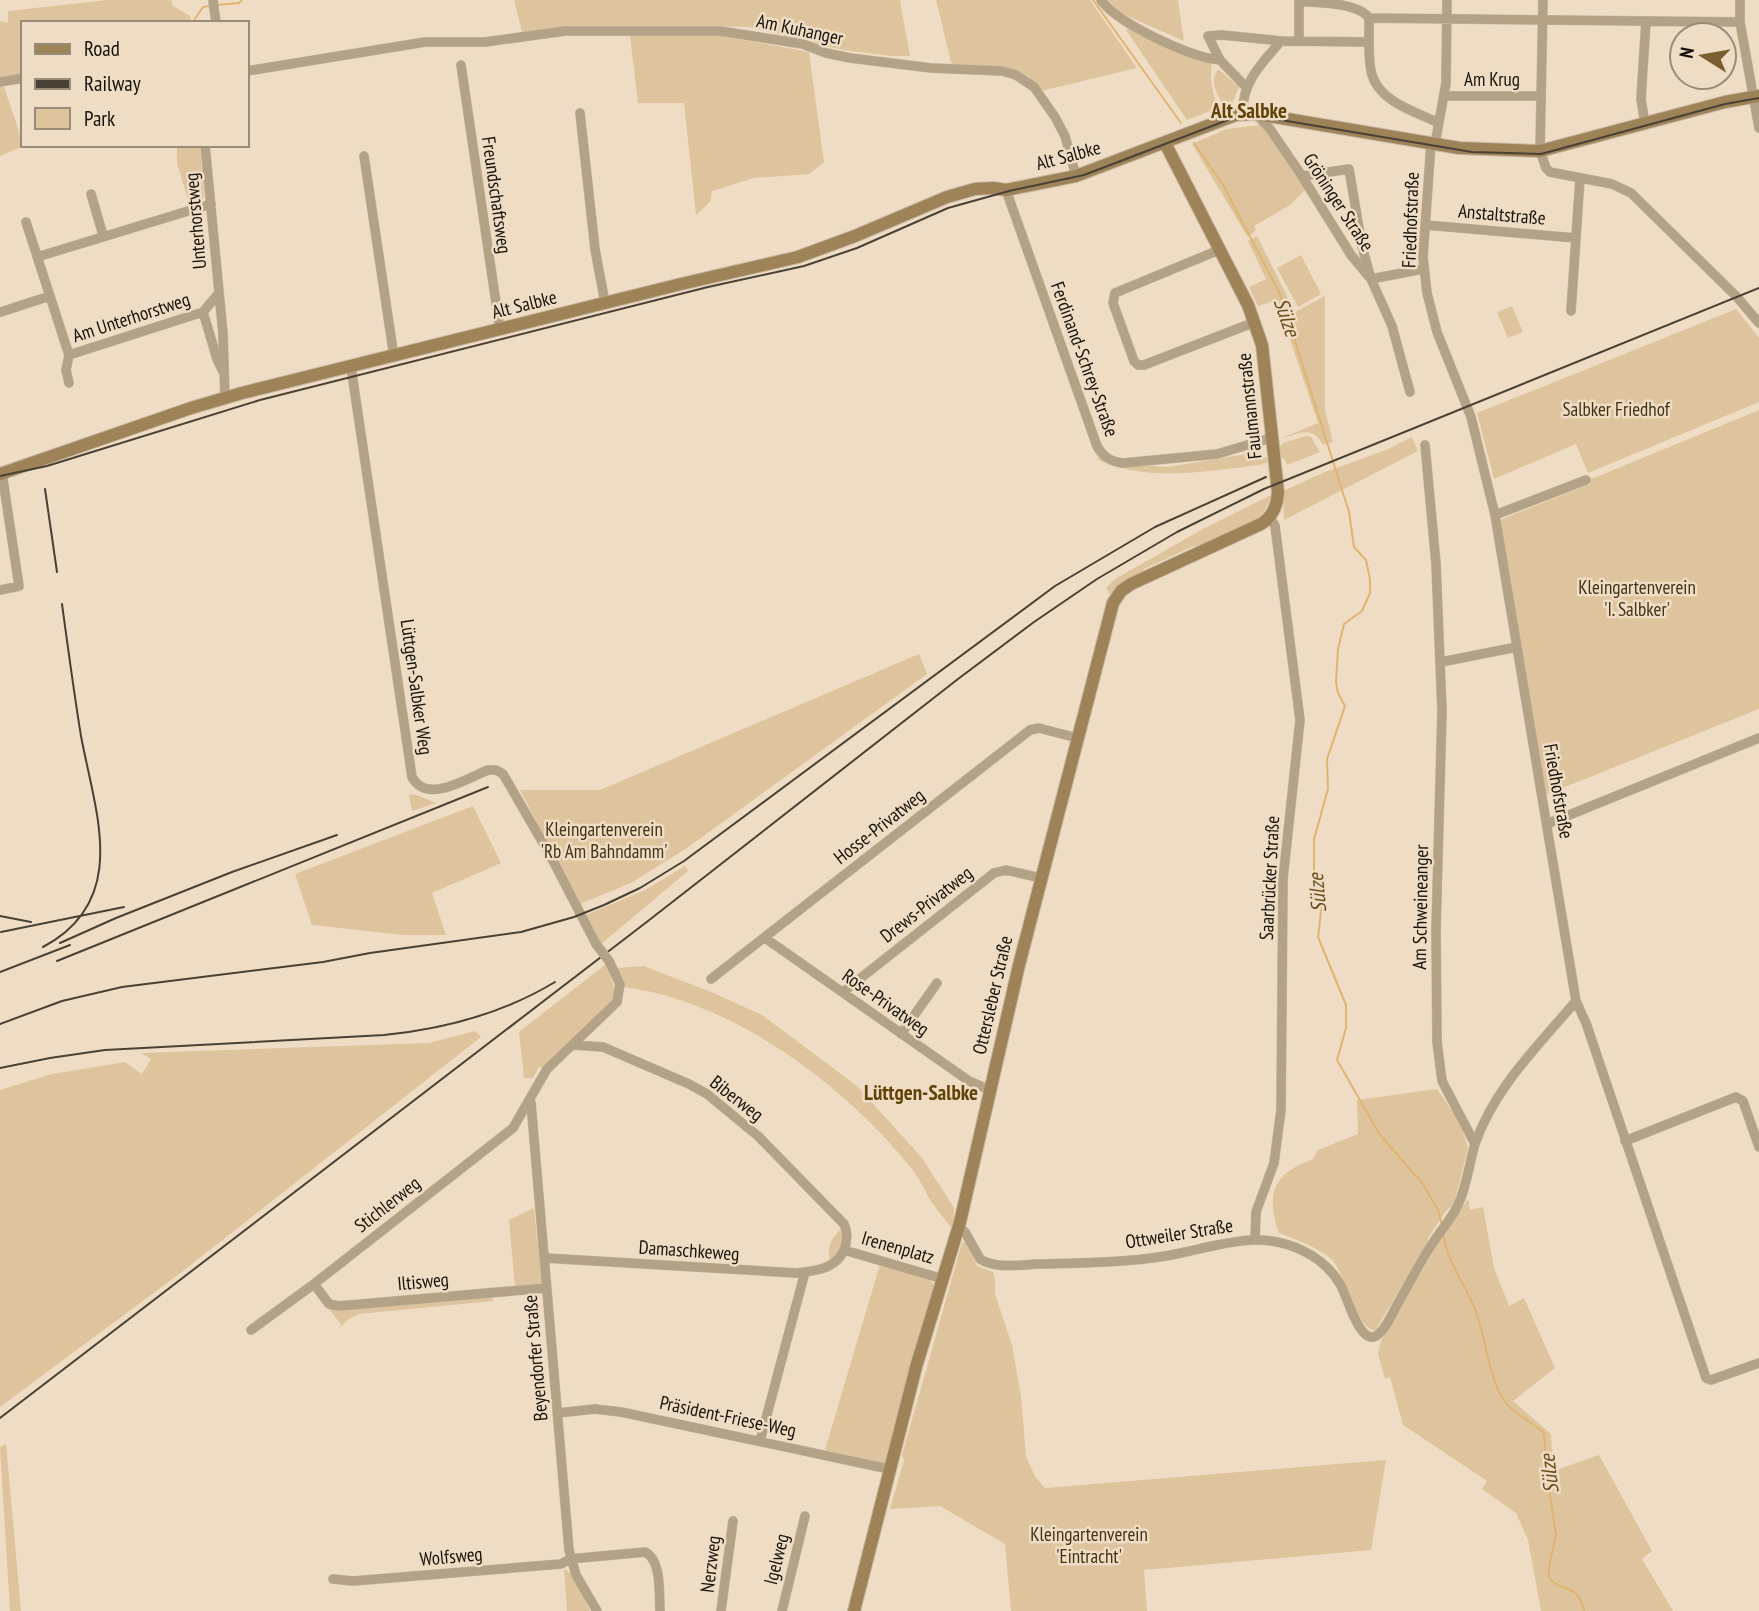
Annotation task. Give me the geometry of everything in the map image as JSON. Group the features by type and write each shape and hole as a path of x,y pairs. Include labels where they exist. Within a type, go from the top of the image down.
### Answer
{"main road":[{"name":"Alt Salbke","path":"1,473 225,398 799,257 955,194 985,188 1006,190 1076,176 1217,121 1243,114 1477,150 1540,151 1756,96"},
{"name":"Faulmannstraße","path":"1165,143 1255,322 1262,345 1278,496 1270,517"},
{"name":"Ottersleber Straße","path":"854,1611 916,1367 959,1227 1041,878 1111,611 1121,591 1133,583 1251,529 1270,517"}],"street":[{"path":"213,0 216,21"},
{"path":"1101,0 1111,12 1124,21 1194,55 1220,60"},
{"name":"Friedhofstraße","path":"1447,0 1444,96 1433,143 1423,269 1432,318 1471,417 1494,516 1576,1001 1586,1023 1706,1378 1711,1380 1759,1363"},
{"path":"1543,0 1540,151 1549,171 1612,184 1635,196 1737,296 1759,323"},
{"path":"1740,0 1740,22 1756,96 1759,128"},
{"path":"1299,41 1299,1 1348,7 1365,13 1369,18 1371,72 1380,89 1393,101 1439,123"},
{"path":"1369,18 1740,22"},
{"path":"1645,124 1641,99 1646,21"},
{"name":"Am Kuhanger","path":"248,71 425,42 485,41 565,31 720,31 803,44 850,58 1016,75 1034,87 1055,117 1065,136 1076,176"},
{"path":"1246,87 1220,60 1208,36 1281,41 1368,42"},
{"path":"1243,114 1242,103 1246,87 1257,69 1281,41"},
{"name":"Freundschaftsweg","path":"461,65 500,330"},
{"path":"0,82 21,78"},
{"name":"Am Krug","path":"1444,96 1541,96"},
{"path":"580,113 595,249 605,303"},
{"name":"Gröninger Straße","path":"1256,114 1303,176 1351,255 1371,279 1392,326 1410,392"},
{"name":"Unterhorstweg","path":"205,147 225,360 225,398"},
{"path":"364,156 394,357"},
{"path":"1303,176 1349,169 1362,246 1371,279 1423,269"},
{"path":"1571,311 1580,177"},
{"name":"Ferdinand-Schrey-Straße","path":"1006,190 1097,446 1103,455 1121,463 1200,457 1227,452 1271,438"},
{"path":"91,194 103,235"},
{"path":"37,257 211,204"},
{"name":"Am Unterhorstweg","path":"26,222 69,355 66,370 69,383"},
{"name":"Anstaltstraße","path":"1426,225 1576,238"},
{"path":"1219,250 1115,293 1113,303 1134,360 1138,365 1144,365 1255,322"},
{"name":"Unterhorstweg","path":"219,293 203,312 223,372"},
{"path":"1,312 50,296"},
{"name":"Am Unterhorstweg","path":"69,355 203,312"},
{"name":"Lüttgen-Salbker Weg","path":"351,368 412,777 420,787 433,790 488,770 503,774 550,855 596,944 618,978 620,992 617,1002 547,1069 532,1095"},
{"name":"Am Schweineanger","path":"1425,445 1432,504 1442,711 1437,1054 1443,1085 1475,1144"},
{"path":"0,590 19,586 1,473"},
{"path":"1494,516 1586,480"},
{"name":"Saarbrücker Straße","path":"1255,1240 1255,1212 1274,1163 1282,1103 1283,879 1300,720 1275,526 1270,517"},
{"path":"1441,662 1517,647"},
{"name":"Hosse-Privatweg","path":"711,979 1030,730 1039,728 1077,738"},
{"path":"1547,824 1759,738"},
{"name":"Drews-Privatweg","path":"843,992 994,873 1006,870 1041,878"},
{"name":"Rose-Privatweg","path":"765,938 973,1084 990,1090"},
{"path":"901,1034 937,984"},
{"path":"1475,1144 1486,1117 1503,1089 1576,1001"},
{"path":"595,1024 603,1047"},
{"name":"Biberweg","path":"573,1045 603,1047 689,1084 710,1096 758,1136 828,1208"},
{"name":"Beyendorfer Straße","path":"532,1095 531,1117 570,1559 580,1584 597,1611"},
{"name":"Stichlerweg","path":"251,1330 509,1132 523,1115 532,1095"},
{"path":"1625,1141 1732,1098 1738,1098 1743,1101 1759,1147"},
{"name":"Ottweiler Straße","path":"959,1227 965,1232 980,1259 999,1265 1140,1259 1255,1240 1285,1244 1322,1263 1342,1286 1360,1331 1368,1337 1376,1336 1389,1319 1462,1196 1475,1144"},
{"name":"Irenenplatz","path":"828,1208 846,1228 847,1236 844,1250 829,1267"},
{"name":"Irenenplatz","path":"844,1250 943,1279"},
{"name":"Damaschkeweg","path":"545,1258 773,1273 805,1272 829,1267"},
{"path":"761,1441 805,1272"},
{"name":"Iltisweg","path":"314,1284 329,1304 339,1306 546,1288"},
{"name":"Präsident-Friese-Weg","path":"558,1413 608,1410 890,1469"},
{"path":"871,1541 880,1527 884,1492"},
{"path":"867,1560 866,1540 870,1523 880,1507"},
{"name":"Igelweg","path":"782,1611 805,1516"},
{"name":"Nerzweg","path":"722,1611 733,1521"},
{"name":"Wolfsweg","path":"333,1579 354,1581 562,1564 570,1559 649,1553 656,1567 660,1611"}],"green space":[{"path":"107,0 171,0 173,6 190,16 191,21 21,21 21,74 0,78 0,21 8,23 8,11"},
{"path":"514,0 900,0 910,56 843,50 749,27 708,26 523,35"},
{"path":"936,0 1090,0 1137,68 1041,91 1028,76 1017,72 952,66"},
{"path":"1108,0 1178,0 1184,41 1116,11"},
{"path":"1132,27 1212,64 1212,86 1218,108 1187,120 1126,30"},
{"path":"630,36 723,36 809,52 824,162 809,174 754,178 712,191 710,202 696,215 684,103 638,103"},
{"path":"1218,69 1239,87 1233,102 1223,106 1214,83"},
{"path":"0,84 3,84 21,137 22,147 0,156"},
{"path":"1260,125 1280,147 1305,190 1290,205 1254,226 1256,229 1247,236 1192,144 1227,129"},
{"path":"177,147 200,147 204,198 189,203 177,163"},
{"path":"1257,236 1295,312 1325,296 1325,410 1333,442 1323,445 1314,434 1304,432 1279,439 1318,423 1277,300 1258,306 1249,287 1266,279 1248,241"},
{"path":"1301,255 1321,294 1298,307 1277,268"},
{"path":"1512,306 1523,332 1508,338 1497,312"},
{"name":"Salbker Friedhof","path":"1736,309 1759,338 1759,402 1588,473 1576,444 1494,479 1477,413"},
{"name":"Kleingartenverein 'I. Salbker'","path":"1759,410 1759,709 1545,795 1500,520"},
{"path":"1311,437 1320,452 1287,465 1284,458 1280,458 1280,447 1283,443"},
{"path":"1412,437 1418,451 1284,520 1283,491"},
{"path":"1246,454 1267,458 1268,462 1198,472 1156,473 1136,471 1096,459 1101,457 1104,461 1120,466 1168,467"},
{"path":"1271,495 1261,514 1243,528 1200,548 1194,546 1144,569 1111,596 1106,588 1115,579 1203,529"},
{"name":"Kleingartenverein 'Rb Am Bahndamm'","path":"919,654 927,674 687,848 631,883 580,904 520,790 600,790"},
{"path":"414,794 436,803 412,811 409,795"},
{"path":"473,806 501,863 432,893 446,935 404,935 312,925 295,874"},
{"path":"685,866 688,871 600,945 586,915 645,890"},
{"path":"606,964 615,989 613,999 542,1068 539,1067 533,1078 524,1078 519,1032"},
{"path":"643,966 762,1015 857,1086 922,1158 954,1208 953,1229 930,1200 914,1172 853,1106 783,1051 745,1028 705,1009 665,995 624,987 624,979 617,968"},
{"path":"475,1031 481,1037 183,1271 0,1407 0,1090 52,1074 125,1062 142,1074 151,1059 141,1053 429,1043"},
{"path":"1437,1089 1460,1122 1468,1148 1454,1204 1445,1212 1428,1238 1375,1331 1361,1320 1333,1261 1315,1248 1279,1233 1273,1197 1281,1179 1288,1172 1312,1160 1318,1150 1358,1134 1357,1100"},
{"path":"1468,1199 1470,1210 1483,1207 1494,1268 1509,1306 1524,1298 1555,1368 1513,1401 1551,1434 1553,1471 1599,1455 1652,1551 1642,1559 1673,1611 1541,1611 1528,1540 1516,1513 1482,1489 1487,1481 1403,1425 1390,1377 1385,1379 1378,1354 1381,1341 1436,1247"},
{"path":"534,1208 542,1286 515,1288 509,1220"},
{"path":"842,1228 840,1247 830,1263 830,1244"},
{"name":"Kleingartenverein 'Eintracht'","path":"966,1242 977,1266 993,1272 995,1294 1012,1345 1021,1396 1026,1457 1036,1478 1045,1488 1386,1460 1371,1550 1144,1570 1147,1611 1011,1611 1005,1544 940,1506 890,1509 904,1460 902,1455 962,1243"},
{"path":"880,1264 927,1278 936,1286 887,1464 825,1450"},
{"path":"492,1296 493,1301 359,1314 347,1320 340,1328 341,1324 327,1307"},
{"path":"6,1444 21,1611 10,1611 0,1447"},
{"path":"564,1569 573,1575 590,1611 567,1611"}],"waterway":[{"path":"216,5 239,3 242,0"},
{"name":"Sülze","path":"1093,0 1181,123"},
{"path":"193,21 203,7 211,6"},
{"name":"Sülze","path":"1194,143 1223,185 1280,294 1349,512 1354,547 1366,560 1370,593 1362,611 1344,624 1338,649 1336,682 1345,706 1327,759 1328,789 1314,839 1314,883 1322,903 1318,937 1346,1005 1346,1028 1337,1060 1380,1135 1423,1184 1438,1210 1442,1225"},
{"name":"Sülze","path":"1443,1234 1452,1263 1475,1309 1500,1393 1510,1408 1544,1433 1556,1535 1549,1577 1559,1586 1573,1591 1581,1601 1584,1611"}],"tram line":[{"path":"0,476 47,466 260,400 708,287 804,266 857,248 948,208 1009,191 1084,175 1233,118 1281,120 1472,152 1541,154 1725,104 1759,98"}],"railway":[{"path":"0,1418 648,921 958,679 1097,579 1177,532 1264,489 1759,288"},
{"path":"0,1024 62,1001 122,987 323,962 521,932 574,917 604,905 640,888 684,861 1055,586 1155,527 1266,477"},
{"path":"45,489 57,572"},
{"path":"43,947 70,928 88,905 97,880 100,852 98,824 81,736 62,604"},
{"path":"57,961 488,787"},
{"path":"60,943 232,872 337,835"},
{"path":"1,932 124,907"},
{"path":"0,916 31,922"},
{"path":"0,972 70,945"},
{"path":"0,1068 105,1050 384,1035 429,1029 494,1011 555,982"}],"district":[{"name":"Alt Salbke","path":"1249,110"},
{"name":"Lüttgen-Salbke","path":"921,1092"}]}
